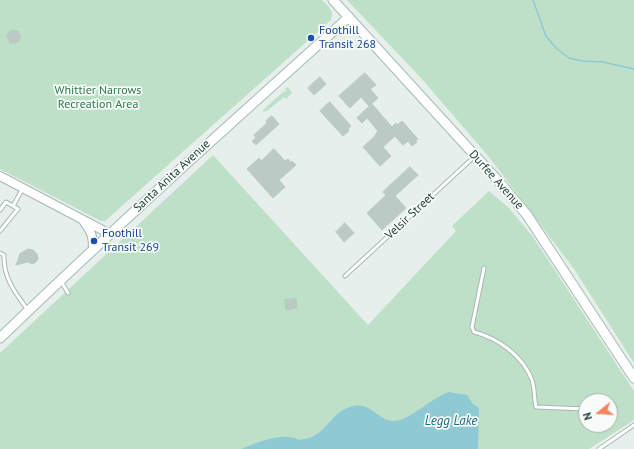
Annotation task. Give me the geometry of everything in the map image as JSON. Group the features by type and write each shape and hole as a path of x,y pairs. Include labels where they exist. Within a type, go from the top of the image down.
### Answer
{"main road":[{"name":"Durfee Avenue","path":"333,0 501,184 527,215 634,378"},
{"name":"Santa Anita Avenue","path":"0,338 199,151 349,17"}],"street":[{"path":"0,176 110,234"},
{"path":"81,218 91,231 93,238 93,250"}],"lane":[{"name":"Velsir Street","path":"345,276 475,156"},
{"path":"13,206 23,188"},
{"path":"0,210 6,202 18,209 0,231"},
{"path":"0,252 4,255 4,265 10,283 29,311"},
{"path":"484,268 472,327 474,332 491,338 517,356 527,369 532,380 536,407 578,409"},
{"path":"61,280 68,293"},
{"path":"599,449 634,425"}],"green space":[{"name":"Whittier Narrows Recreation Area","path":"0,0 322,0 330,9 332,17 331,20 105,221 101,221 0,169"},
{"path":"347,0 634,0 634,363 574,269 489,157 421,78"},
{"path":"288,87 292,93 286,99 284,97 264,112 263,110 284,91 287,91 285,89"},
{"path":"213,155 368,325 456,231 452,226 489,191 509,208 533,237 634,391 634,420 618,430 618,393 578,393 578,433 614,433 589,449 0,449 0,353"}],"water":[{"name":"Legg Lake","path":"449,392 467,395 473,404 479,408 478,449 241,449 278,437 299,440 311,437 321,431 340,412 350,407 364,406 383,418 395,421 415,413 435,399"}],"building":[{"path":"11,30 18,31 21,37 17,43 10,43 7,36"},
{"path":"365,73 376,85 370,89 378,98 369,106 361,97 350,108 339,96"},
{"path":"320,77 326,84 314,95 308,88"},
{"path":"330,102 351,126 348,129 349,131 343,136 320,111"},
{"path":"372,104 392,127 396,123 397,125 402,121 418,139 412,146 408,141 403,145 395,136 383,147 391,156 380,166 363,147 378,131 367,118 362,123 357,118"},
{"path":"272,116 279,124 256,145 252,141 256,138 254,135"},
{"path":"274,149 285,161 288,159 291,163 292,161 296,165 279,180 285,187 273,198 247,169 259,158 261,161"},
{"path":"410,167 418,175 395,196 406,208 382,230 367,213 386,195 383,192"},
{"path":"345,223 354,233 344,242 336,232"},
{"path":"28,249 33,250 37,254 38,259 36,262 32,264 28,262 16,265 20,254"},
{"path":"296,299 297,308 286,310 285,300"}],"waterway":[{"path":"533,0 546,36 556,48 569,58 582,61 603,62 634,69"}],"place":[{"name":"Foothill Transit 268","path":"311,38"},
{"name":"Foothill Transit 269","path":"94,241"}]}
